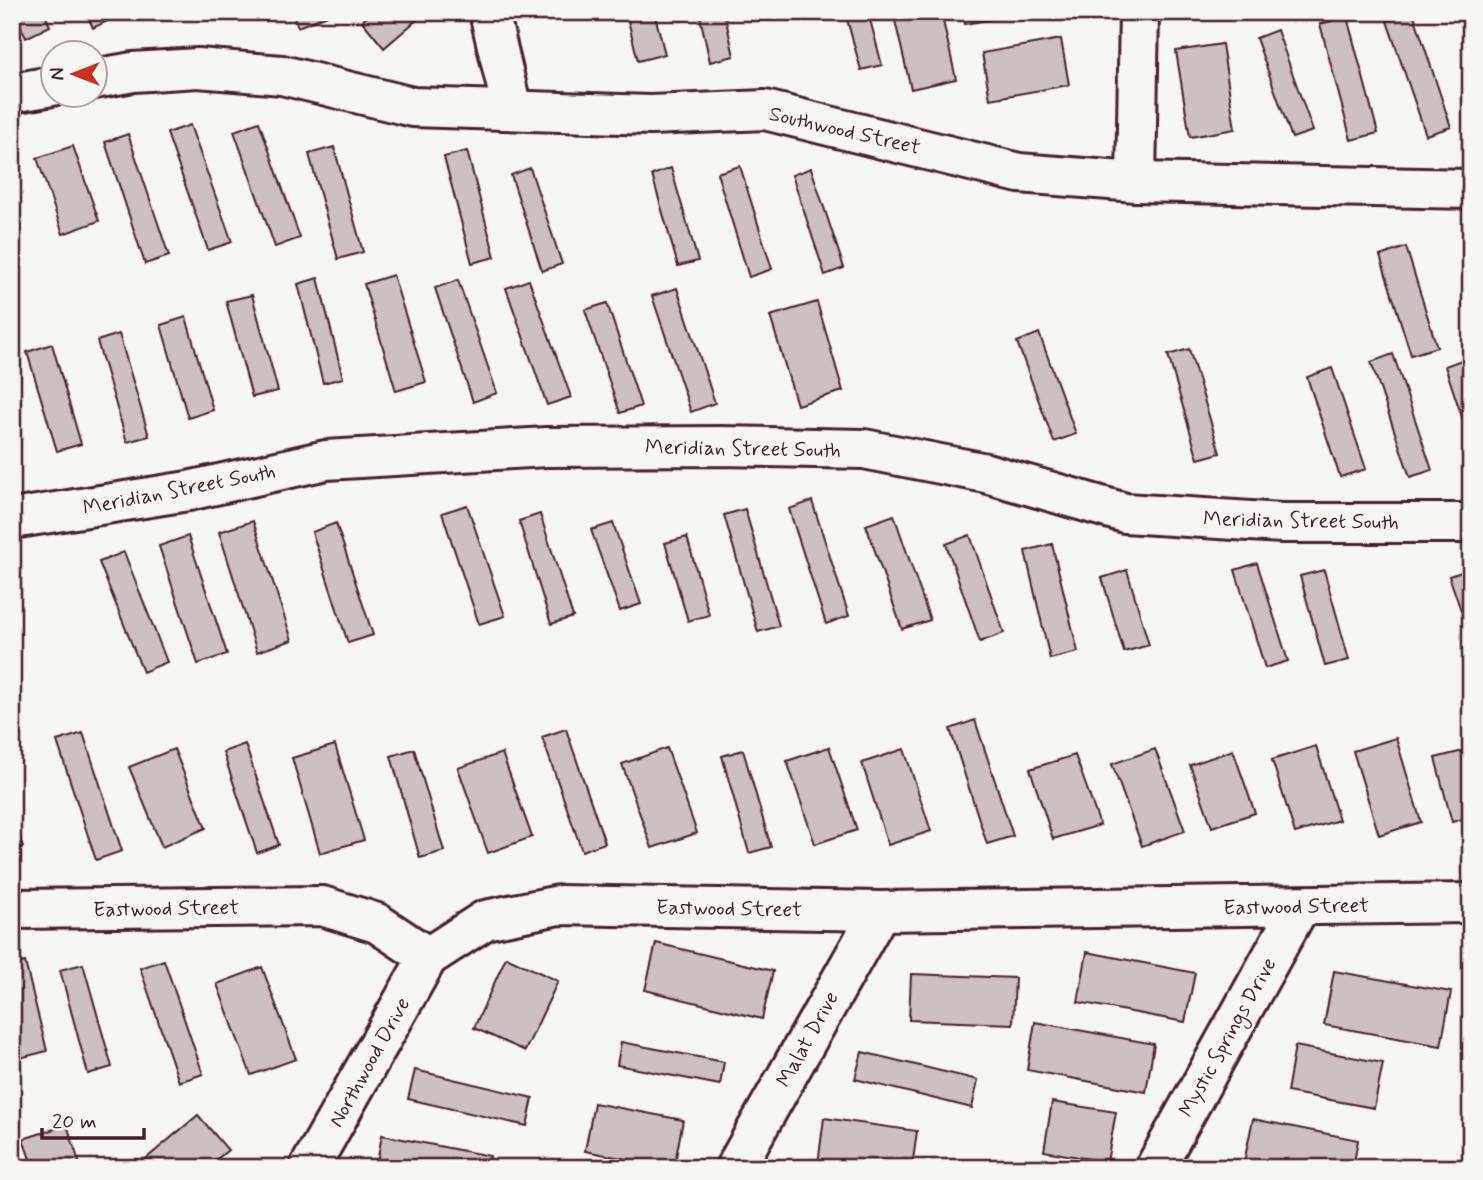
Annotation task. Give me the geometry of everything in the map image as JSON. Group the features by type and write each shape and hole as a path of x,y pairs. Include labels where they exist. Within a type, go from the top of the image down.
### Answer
{"street":[{"path":"489,12 512,109"},
{"path":"1136,182 1139,12"},
{"name":"Southwood Street","path":"108,76 133,72 198,68 282,75 413,107 651,115 765,110 1019,173 1136,182 1471,189"},
{"path":"12,93 38,88"},
{"name":"Meridian Street South","path":"12,519 188,491 326,460 547,447 721,446 864,449 986,473 1125,513 1282,523 1471,523"},
{"name":"Eastwood Street","path":"12,909 322,906 377,923 428,957 485,920 559,905 880,911 1471,903"},
{"name":"Mystic Springs Drive","path":"1155,1168 1300,905"},
{"name":"Malat Drive","path":"735,1168 880,911"},
{"name":"Northwood Drive","path":"309,1168 428,957"}],"building":[{"path":"14,12 44,12 50,26 26,38"},
{"path":"86,12 119,12 120,15 93,28"},
{"path":"292,12 330,12 330,14 298,27"},
{"path":"372,12 426,12 384,48 362,21"},
{"path":"626,12 654,12 665,54 638,61"},
{"path":"699,12 724,12 734,56 710,62"},
{"path":"845,12 868,12 882,65 861,70"},
{"path":"893,12 941,12 956,79 911,89"},
{"path":"963,12 1028,12 965,24"},
{"path":"1413,12 1451,127 1426,135 1387,21"},
{"path":"1471,14 1471,51 1459,18"},
{"path":"1347,17 1378,133 1351,140 1320,24"},
{"path":"1277,30 1313,131 1292,138 1256,38"},
{"path":"1061,39 1069,85 990,99 982,53"},
{"path":"1222,44 1235,129 1190,137 1176,51"},
{"path":"259,122 300,238 275,247 234,131"},
{"path":"190,125 232,242 208,250 167,133"},
{"path":"128,134 169,256 145,264 105,142"},
{"path":"73,146 99,221 63,234 37,158"},
{"path":"334,147 363,252 338,259 309,154"},
{"path":"467,151 495,257 472,263 444,157"},
{"path":"740,166 772,269 749,277 717,173"},
{"path":"530,168 562,264 542,271 511,175"},
{"path":"671,168 698,261 678,266 652,175"},
{"path":"811,168 844,268 825,275 792,175"},
{"path":"12,236 19,256 12,258"},
{"path":"1406,247 1437,347 1411,355 1380,256"},
{"path":"393,275 426,382 396,391 364,284"},
{"path":"318,278 343,378 323,383 298,284"},
{"path":"458,280 497,393 473,402 435,288"},
{"path":"529,280 571,397 547,405 506,288"},
{"path":"677,288 715,403 691,412 652,296"},
{"path":"252,295 278,391 252,397 226,301"},
{"path":"817,302 843,391 797,405 770,316"},
{"path":"607,303 641,406 620,413 585,310"},
{"path":"186,317 213,410 188,418 161,325"},
{"path":"1039,333 1076,434 1054,442 1017,342"},
{"path":"119,334 149,436 127,442 97,341"},
{"path":"52,344 81,444 57,451 27,352"},
{"path":"1189,349 1220,453 1198,459 1168,355"},
{"path":"1393,354 1432,470 1410,477 1371,362"},
{"path":"1467,358 1471,369 1471,444 1445,366"},
{"path":"1332,368 1366,469 1340,477 1307,377"},
{"path":"812,501 849,616 826,624 789,509"},
{"path":"467,505 505,616 479,624 442,513"},
{"path":"745,509 779,626 758,632 724,515"},
{"path":"540,514 573,617 551,624 519,521"},
{"path":"894,515 930,620 902,629 866,525"},
{"path":"253,521 292,640 257,652 219,532"},
{"path":"336,523 373,635 348,643 312,532"},
{"path":"613,523 641,604 620,611 591,530"},
{"path":"970,535 1004,633 980,642 946,544"},
{"path":"188,536 227,654 198,664 159,546"},
{"path":"687,537 709,615 688,621 665,543"},
{"path":"1052,544 1078,652 1050,659 1025,551"},
{"path":"124,552 167,662 143,672 99,562"},
{"path":"1257,563 1288,661 1265,668 1235,570"},
{"path":"1471,569 1471,639 1449,576"},
{"path":"1127,570 1149,645 1124,652 1102,578"},
{"path":"1324,570 1349,660 1325,666 1300,576"},
{"path":"975,720 1013,836 987,844 950,729"},
{"path":"566,729 605,843 582,851 542,737"},
{"path":"83,733 122,851 96,860 57,741"},
{"path":"1396,738 1421,822 1379,835 1353,751"},
{"path":"245,744 279,845 257,853 223,752"},
{"path":"335,745 364,840 320,853 292,758"},
{"path":"1316,746 1339,820 1295,833 1272,760"},
{"path":"829,747 857,830 815,844 787,761"},
{"path":"667,748 697,833 652,848 622,764"},
{"path":"174,749 206,828 162,847 129,767"},
{"path":"414,749 444,851 420,858 391,756"},
{"path":"904,749 931,831 888,845 862,763"},
{"path":"1155,749 1185,831 1142,846 1112,764"},
{"path":"1471,749 1471,817 1452,822 1435,758"},
{"path":"743,750 771,847 749,853 722,756"},
{"path":"1233,750 1255,813 1212,827 1190,765"},
{"path":"502,753 532,837 488,853 458,768"},
{"path":"1075,755 1100,825 1053,839 1030,769"},
{"path":"12,815 23,847 12,851"},
{"path":"656,943 773,971 762,1019 645,990"},
{"path":"1087,952 1195,973 1185,1022 1078,1002"},
{"path":"506,957 558,981 525,1051 474,1028"},
{"path":"164,960 203,1074 179,1082 140,968"},
{"path":"25,962 47,1051 12,1060 12,965"},
{"path":"83,964 112,1067 88,1074 60,970"},
{"path":"262,967 296,1059 251,1075 217,984"},
{"path":"1334,971 1451,992 1441,1046 1324,1025"},
{"path":"911,974 1015,978 1013,1024 909,1020"},
{"path":"1035,1022 1154,1044 1146,1092 1027,1070"},
{"path":"621,1042 724,1062 720,1085 617,1065"},
{"path":"1295,1046 1383,1063 1374,1108 1287,1092"},
{"path":"862,1052 978,1080 972,1108 855,1079"},
{"path":"415,1070 533,1098 527,1126 408,1099"},
{"path":"1052,1102 1116,1112 1107,1162 1044,1151"},
{"path":"594,1103 683,1120 674,1168 585,1151"},
{"path":"198,1115 228,1150 206,1168 135,1168"},
{"path":"824,1118 917,1131 912,1168 844,1168 818,1164"},
{"path":"1253,1119 1358,1140 1353,1168 1243,1167"},
{"path":"67,1125 81,1168 33,1168 23,1139"},
{"path":"382,1135 490,1156 488,1168 376,1168"}]}
